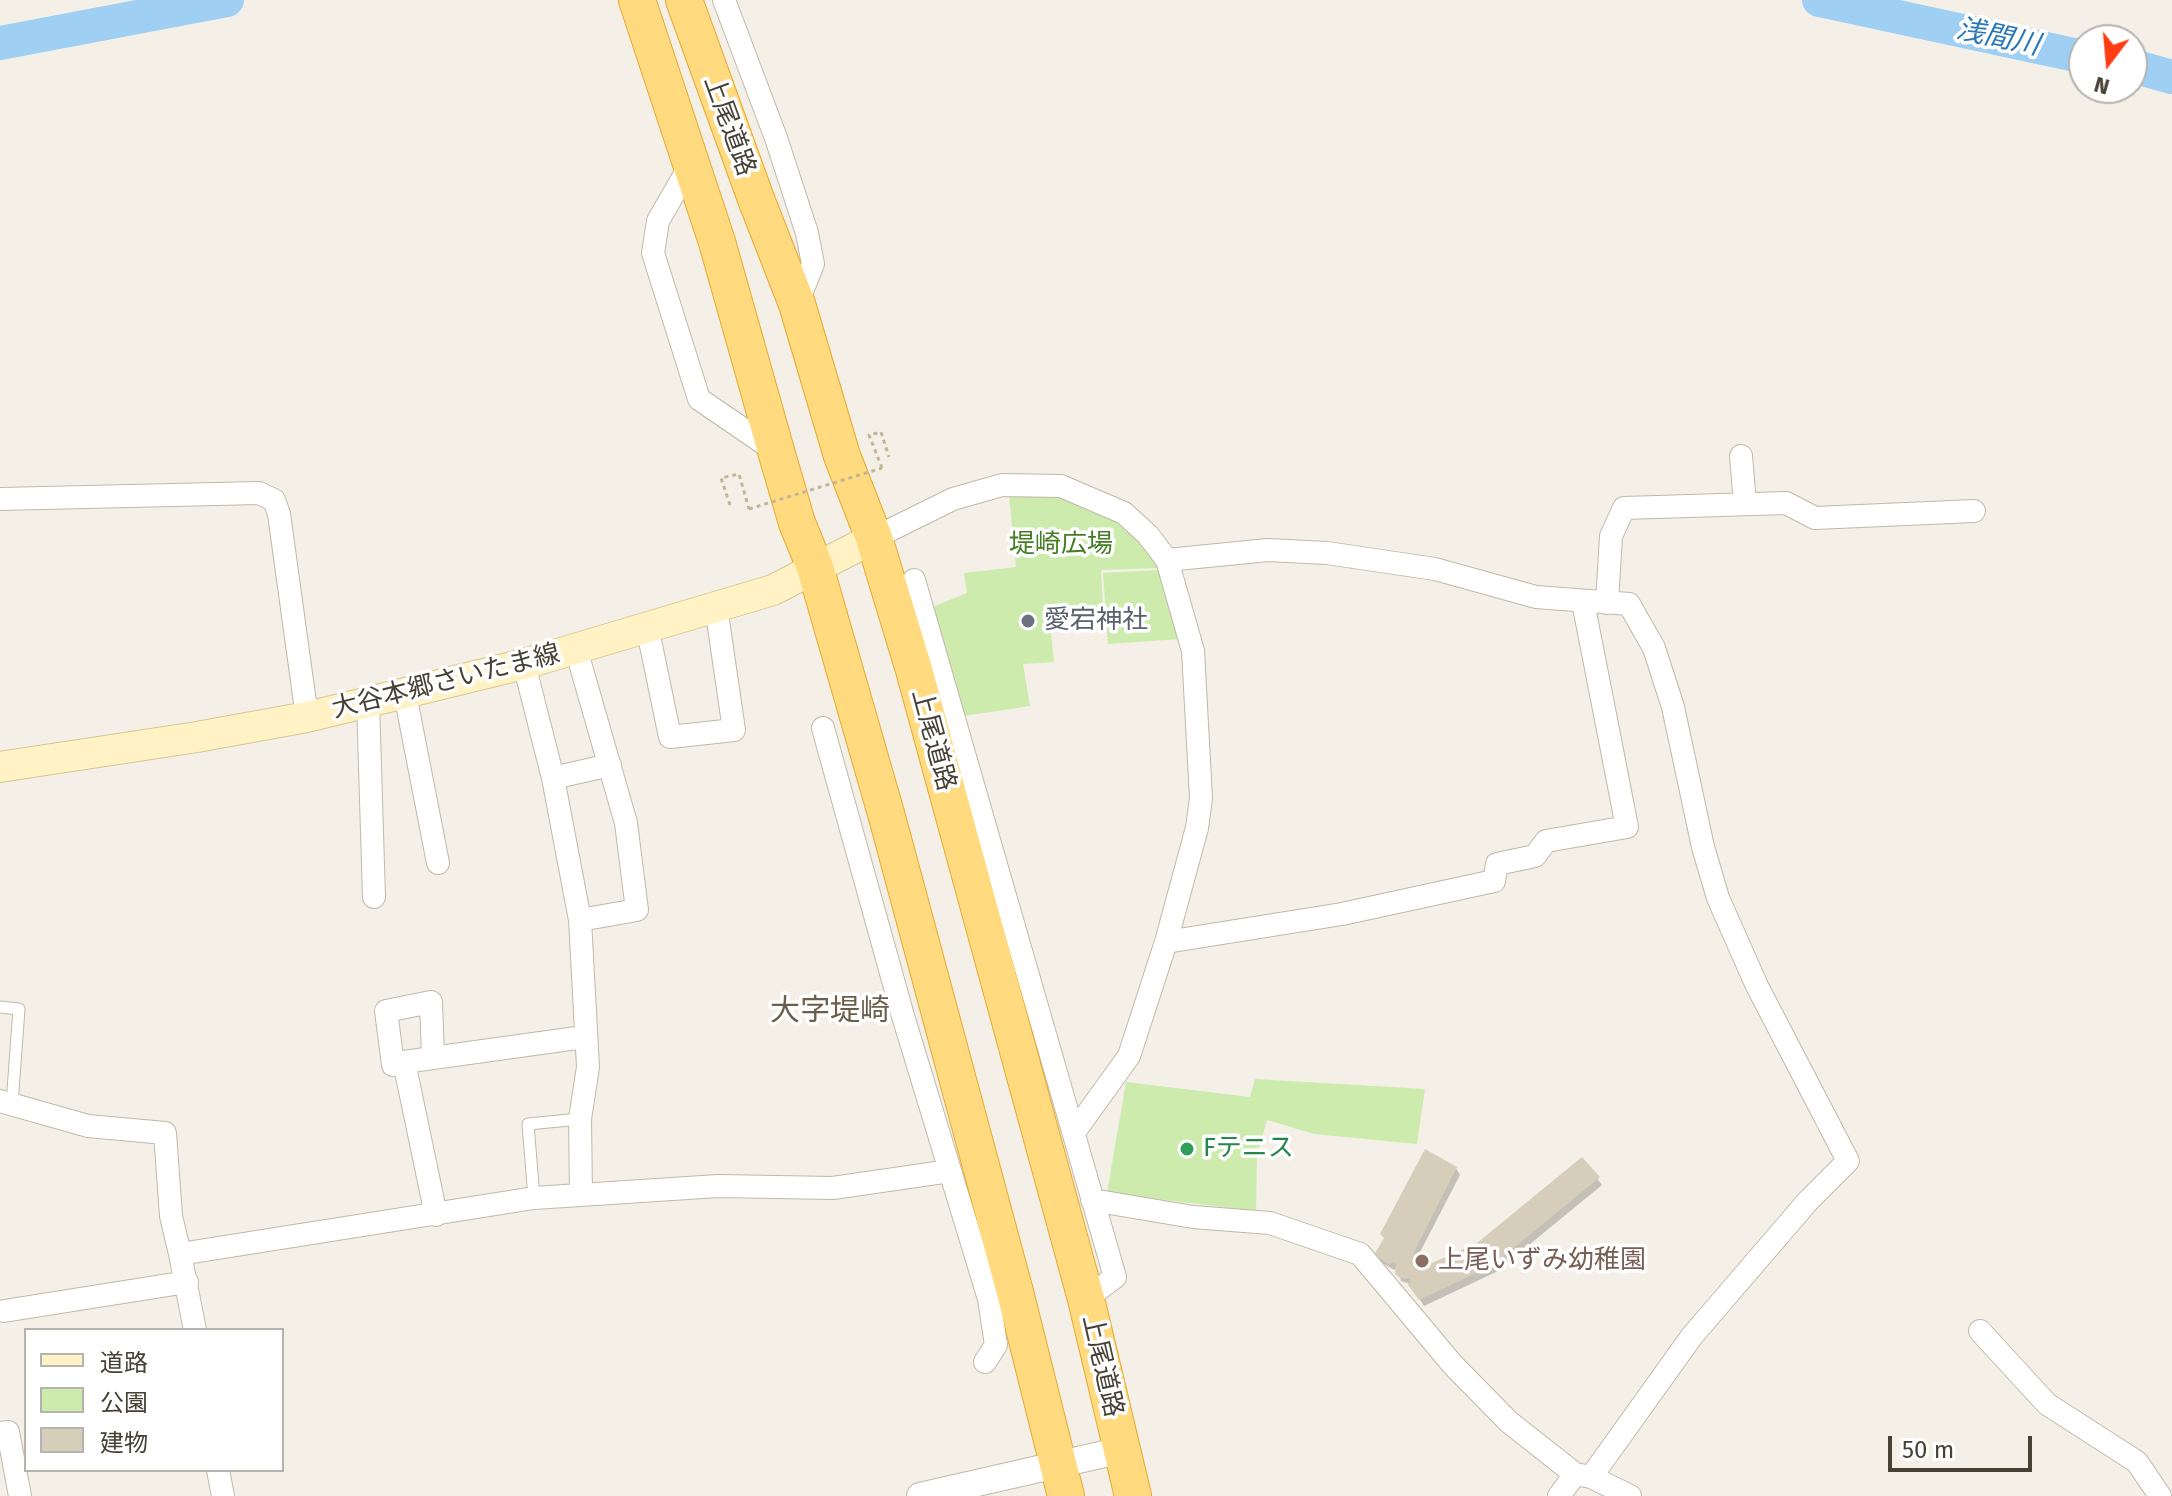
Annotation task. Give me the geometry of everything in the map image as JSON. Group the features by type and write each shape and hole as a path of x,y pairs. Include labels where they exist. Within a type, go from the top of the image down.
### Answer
{"highway":[{"name":"上尾道路","path":"637,0 692,162 887,817 1002,1295 1062,1480"},
{"name":"上尾道路","path":"684,0 797,304 842,456 928,671 1133,1496"}],"main road":[{"name":"大谷本郷さいたま線","path":"0,767 307,717 524,664 773,590 874,538"}],"street":[{"path":"724,0 776,138 807,233 813,264 797,304"},
{"path":"692,162 658,221 653,253 699,399 776,451"},
{"path":"1741,456 1745,504"},
{"path":"874,538 953,499 1002,485 1061,486 1124,513 1148,535 1167,560 1193,651 1201,798 1197,828 1166,942 1129,1056 1075,1131"},
{"path":"0,499 259,493 274,500 279,514 307,717"},
{"path":"1607,603 1611,536 1624,508 1786,503 1815,518 1974,511"},
{"path":"1167,560 1268,550 1327,553 1435,569 1536,597 1629,604 1654,648 1673,707 1703,847 1718,898 1757,986 1848,1161 1808,1201 1692,1336 1583,1476 1559,1496"},
{"path":"914,580 928,671 1075,1131 1115,1277 1086,1299"},
{"path":"1166,942 1342,914 1494,881 1497,864 1535,856 1546,841 1627,827 1583,602"},
{"path":"647,626 670,737 734,730 716,607"},
{"path":"576,649 626,823 637,910 580,920"},
{"path":"524,664 553,778 580,920 588,1067 580,1119 581,1195"},
{"path":"405,694 438,863"},
{"path":"368,702 374,897"},
{"path":"823,728 903,1016 950,1171 1002,1295 996,1345 985,1362"},
{"path":"553,778 610,765"},
{"path":"856,848 887,817"},
{"path":"433,1058 431,1002 386,1011 393,1065 584,1037"},
{"path":"404,1062 436,1215"},
{"path":"6,1102 88,1126 165,1133 171,1216 195,1328"},
{"path":"180,1254 534,1198 718,1186 833,1188 950,1171"},
{"path":"1092,1200 1193,1217 1270,1223 1360,1254 1462,1374 1509,1422 1583,1476 1630,1496"},
{"path":"4,1311 187,1282"},
{"path":"1980,1331 2047,1404 2137,1462 2160,1496"},
{"path":"0,1433 8,1432 20,1496"},
{"path":"920,1496 1062,1480 1122,1450"},
{"path":"218,1472 223,1496"}],"lane":[{"path":"0,1007 19,1009 6,1102"},
{"path":"534,1198 528,1124 580,1119"}],"path":[{"path":"730,505 721,478 739,474 749,509 881,468 869,435 881,432 889,457"}],"green space":[{"name":"堤崎広場","path":"1009,495 1069,495 1121,520 1159,568 1101,570 1103,608 1049,613 1054,662 1023,664 1030,706 964,716 930,608 967,593 964,573 1016,567"},
{"path":"1159,570 1180,639 1108,644 1103,573"},
{"name":"Fテニス","path":"1255,1079 1425,1089 1417,1144 1314,1134 1267,1120 1257,1155 1256,1211 1107,1193 1126,1082 1250,1097"}],"building":[{"path":"1425,1149 1457,1167 1413,1254 1432,1263 1477,1243 1582,1157 1600,1177 1493,1265 1419,1300 1408,1285 1411,1279 1395,1274 1396,1264 1389,1264 1374,1255 1384,1238 1380,1234"}],"waterway":[{"name":"浅間川","path":"0,43 227,0"},
{"name":"浅間川","path":"1819,0 2068,54"},
{"name":"浅間川","path":"2148,70 2172,77"}],"place":[{"name":"愛宕神社","path":"1028,621"},
{"name":"Fテニス","path":"1187,1149"},
{"name":"上尾いずみ幼稚園","path":"1422,1261"}],"district":[{"name":"大字堤崎","path":"830,1012"}]}
